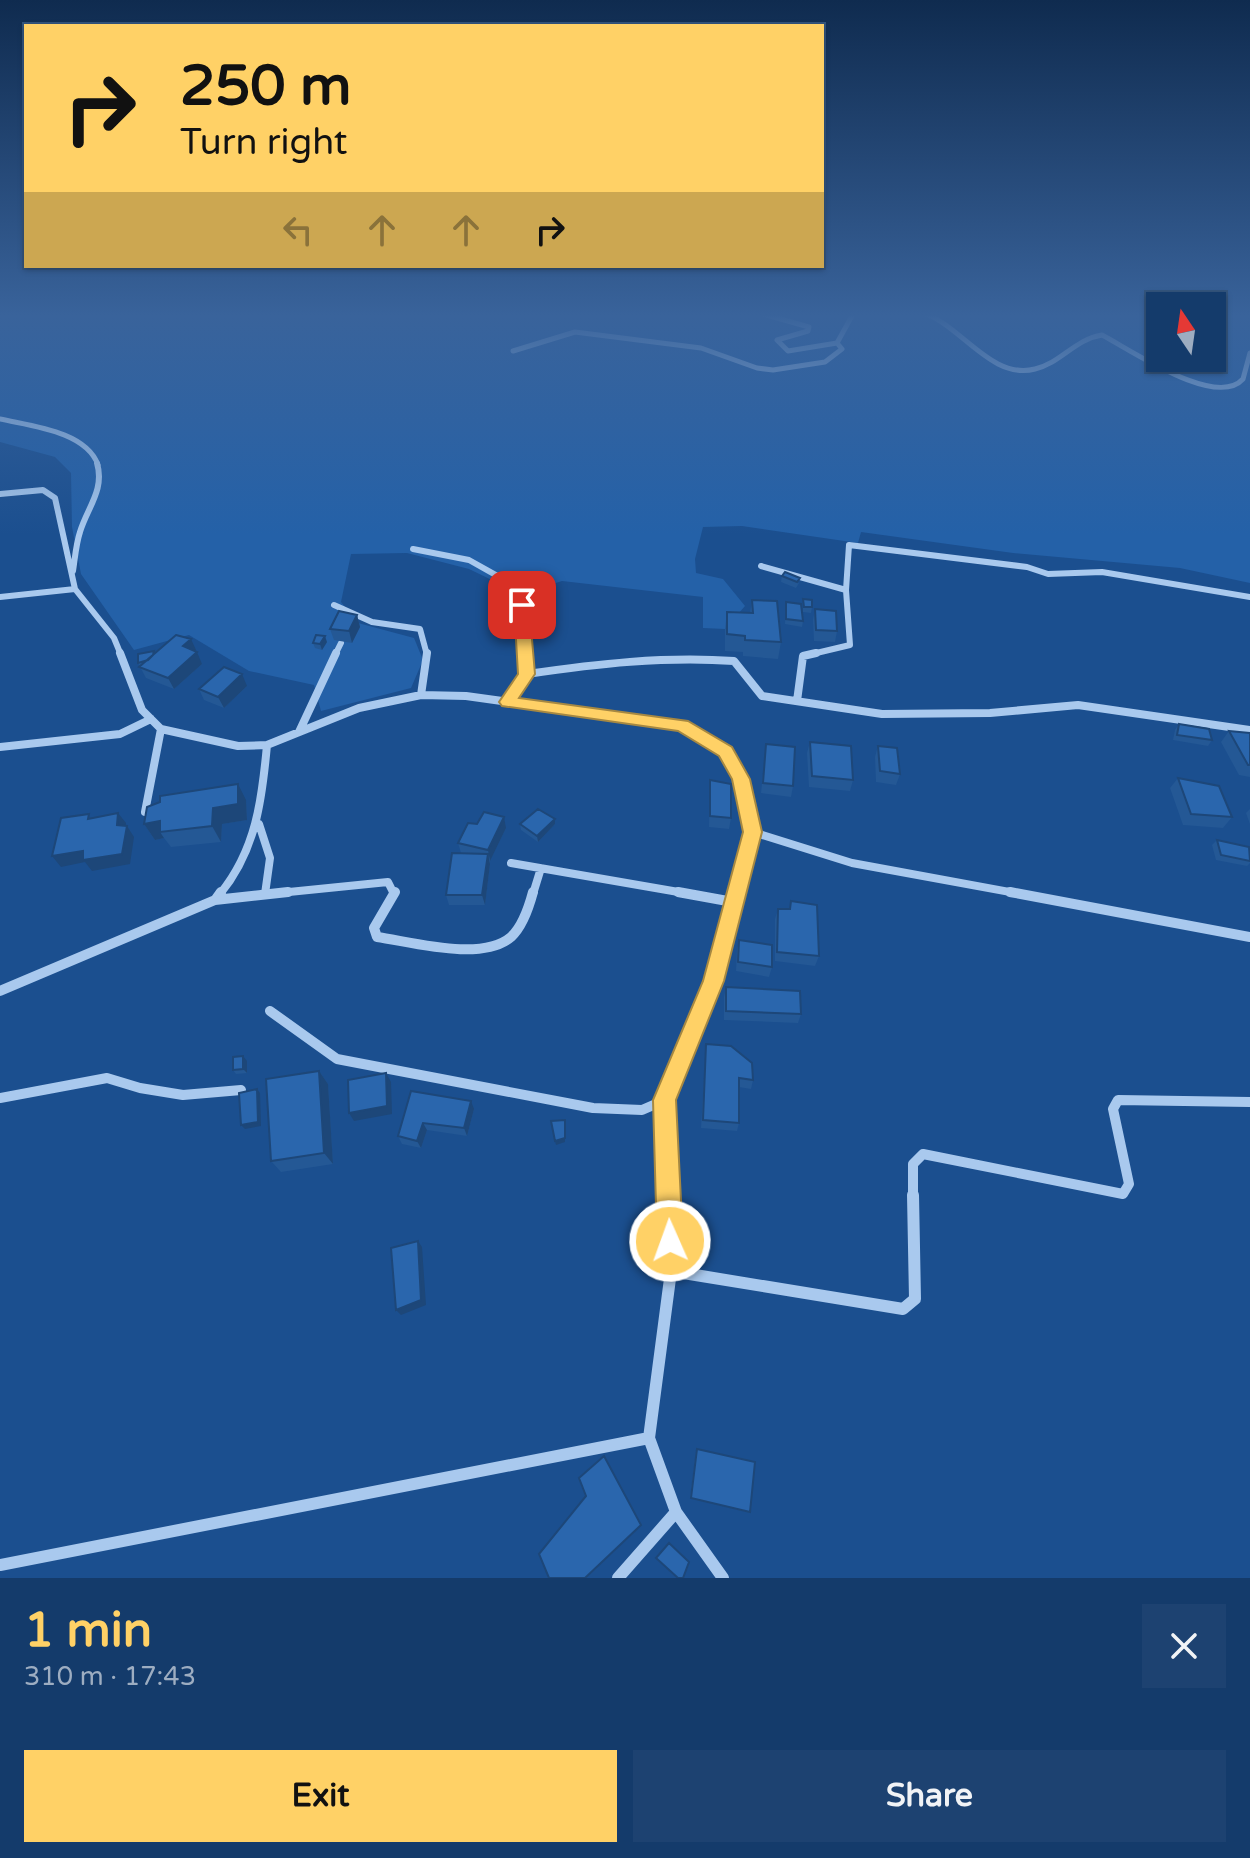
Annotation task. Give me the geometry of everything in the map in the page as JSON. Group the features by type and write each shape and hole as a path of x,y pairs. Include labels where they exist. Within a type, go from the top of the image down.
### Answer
{"street":[{"path":"0,419 60,434 93,450 101,468 99,491 80,532 72,576"},
{"path":"0,494 43,490 55,498 75,589 114,638 142,710 161,729 238,746 267,745 359,708 421,695 466,696 682,726 726,752 741,779 753,832 713,981 665,1100 671,1271 649,1438 676,1512 723,1578"},
{"path":"797,701 803,656 850,645 846,590 849,545 1027,567 1048,574 1102,572 1250,597"},
{"path":"413,549 469,560 517,587 522,605 527,674 507,702"},
{"path":"761,566 846,590"},
{"path":"0,597 75,589"},
{"path":"334,605 372,622 420,629 427,640 428,657 421,695"},
{"path":"299,732 341,643"},
{"path":"527,674 635,659 710,658 734,661 762,696 882,714 990,713 1078,705 1250,730"},
{"path":"0,747 120,734 151,719"},
{"path":"145,812 161,729"},
{"path":"215,900 245,861 259,824 267,745"},
{"path":"259,824 271,845 271,871 265,894"},
{"path":"753,832 852,863 1250,937"},
{"path":"511,863 733,902"},
{"path":"0,991 215,900 388,882 395,893 374,928 377,937 477,950 509,939 521,924 541,868"},
{"path":"270,1011 337,1059 593,1108 642,1110 665,1100"},
{"path":"0,1098 107,1078 140,1088 183,1095 241,1090"},
{"path":"671,1271 903,1309 915,1299 913,1164 923,1154 1123,1194 1129,1184 1113,1109 1118,1100 1250,1102"},
{"path":"0,1565 649,1438"},
{"path":"618,1578 676,1512"}],"shaded area":[{"path":"0,388 1250,388 1250,583 1180,568 1013,553 861,532 858,543 742,526 703,527 695,559 696,573 723,579 745,606 725,629 703,628 703,597 562,581 521,594 469,569 407,553 351,554 341,602 358,623 414,638 423,660 411,688 321,711 314,685 249,671 189,635 134,650 81,574 72,527 71,473 55,457 0,442"}],"building":[{"path":"785,572 800,578 797,582 782,576"},
{"path":"803,599 812,600 812,607 804,607"},
{"path":"752,600 777,601 781,642 745,640 745,636 727,634 727,612 753,613"},
{"path":"786,602 801,604 803,621 786,619"},
{"path":"815,609 836,611 837,631 816,630"},
{"path":"339,611 357,615 349,631 330,629"},
{"path":"176,635 191,639 183,646 197,652 168,678 139,667"},
{"path":"316,635 325,636 320,644 313,643"},
{"path":"154,651 148,660 138,663 138,654"},
{"path":"224,667 242,674 218,697 199,689"},
{"path":"1179,724 1209,729 1212,740 1177,735"},
{"path":"1229,731 1250,733 1250,765 1248,765"},
{"path":"810,742 851,746 853,780 812,776"},
{"path":"766,744 795,747 793,786 763,783"},
{"path":"878,746 897,748 900,774 880,771"},
{"path":"1178,778 1219,786 1232,817 1191,814"},
{"path":"710,780 731,784 731,818 710,816"},
{"path":"238,784 238,804 213,808 212,826 160,832 160,821 144,824 147,807 160,802 160,796"},
{"path":"538,809 555,819 537,836 520,824"},
{"path":"484,812 504,817 488,850 458,843 468,823 477,824"},
{"path":"118,813 117,825 127,826 122,854 83,860 83,851 52,856 61,818 89,814 88,819"},
{"path":"1217,840 1249,847 1250,861 1221,855"},
{"path":"452,853 488,854 482,895 446,895"},
{"path":"791,901 817,905 819,956 777,952 778,909 790,909"},
{"path":"739,940 772,945 772,967 738,962"},
{"path":"726,987 800,991 801,1014 726,1011"},
{"path":"706,1044 731,1046 752,1063 753,1080 739,1078 739,1123 703,1120"},
{"path":"243,1056 243,1069 233,1070 233,1057"},
{"path":"319,1071 324,1153 271,1161 266,1079"},
{"path":"386,1073 387,1106 349,1113 348,1080"},
{"path":"257,1089 258,1122 241,1125 239,1093"},
{"path":"411,1091 471,1101 464,1128 423,1123 417,1141 398,1136"},
{"path":"565,1120 565,1138 555,1141 551,1121"},
{"path":"418,1241 421,1300 396,1310 391,1248"},
{"path":"697,1449 755,1462 750,1512 691,1498"},
{"path":"604,1456 641,1525 585,1578 549,1578 539,1554 586,1496 579,1478"},
{"path":"669,1543 689,1562 683,1578 678,1578 656,1558"}],"route":[{"path":"522,605 527,674 507,702 682,726 726,752 741,779 753,832 713,981 665,1100 670,1241"}]}
